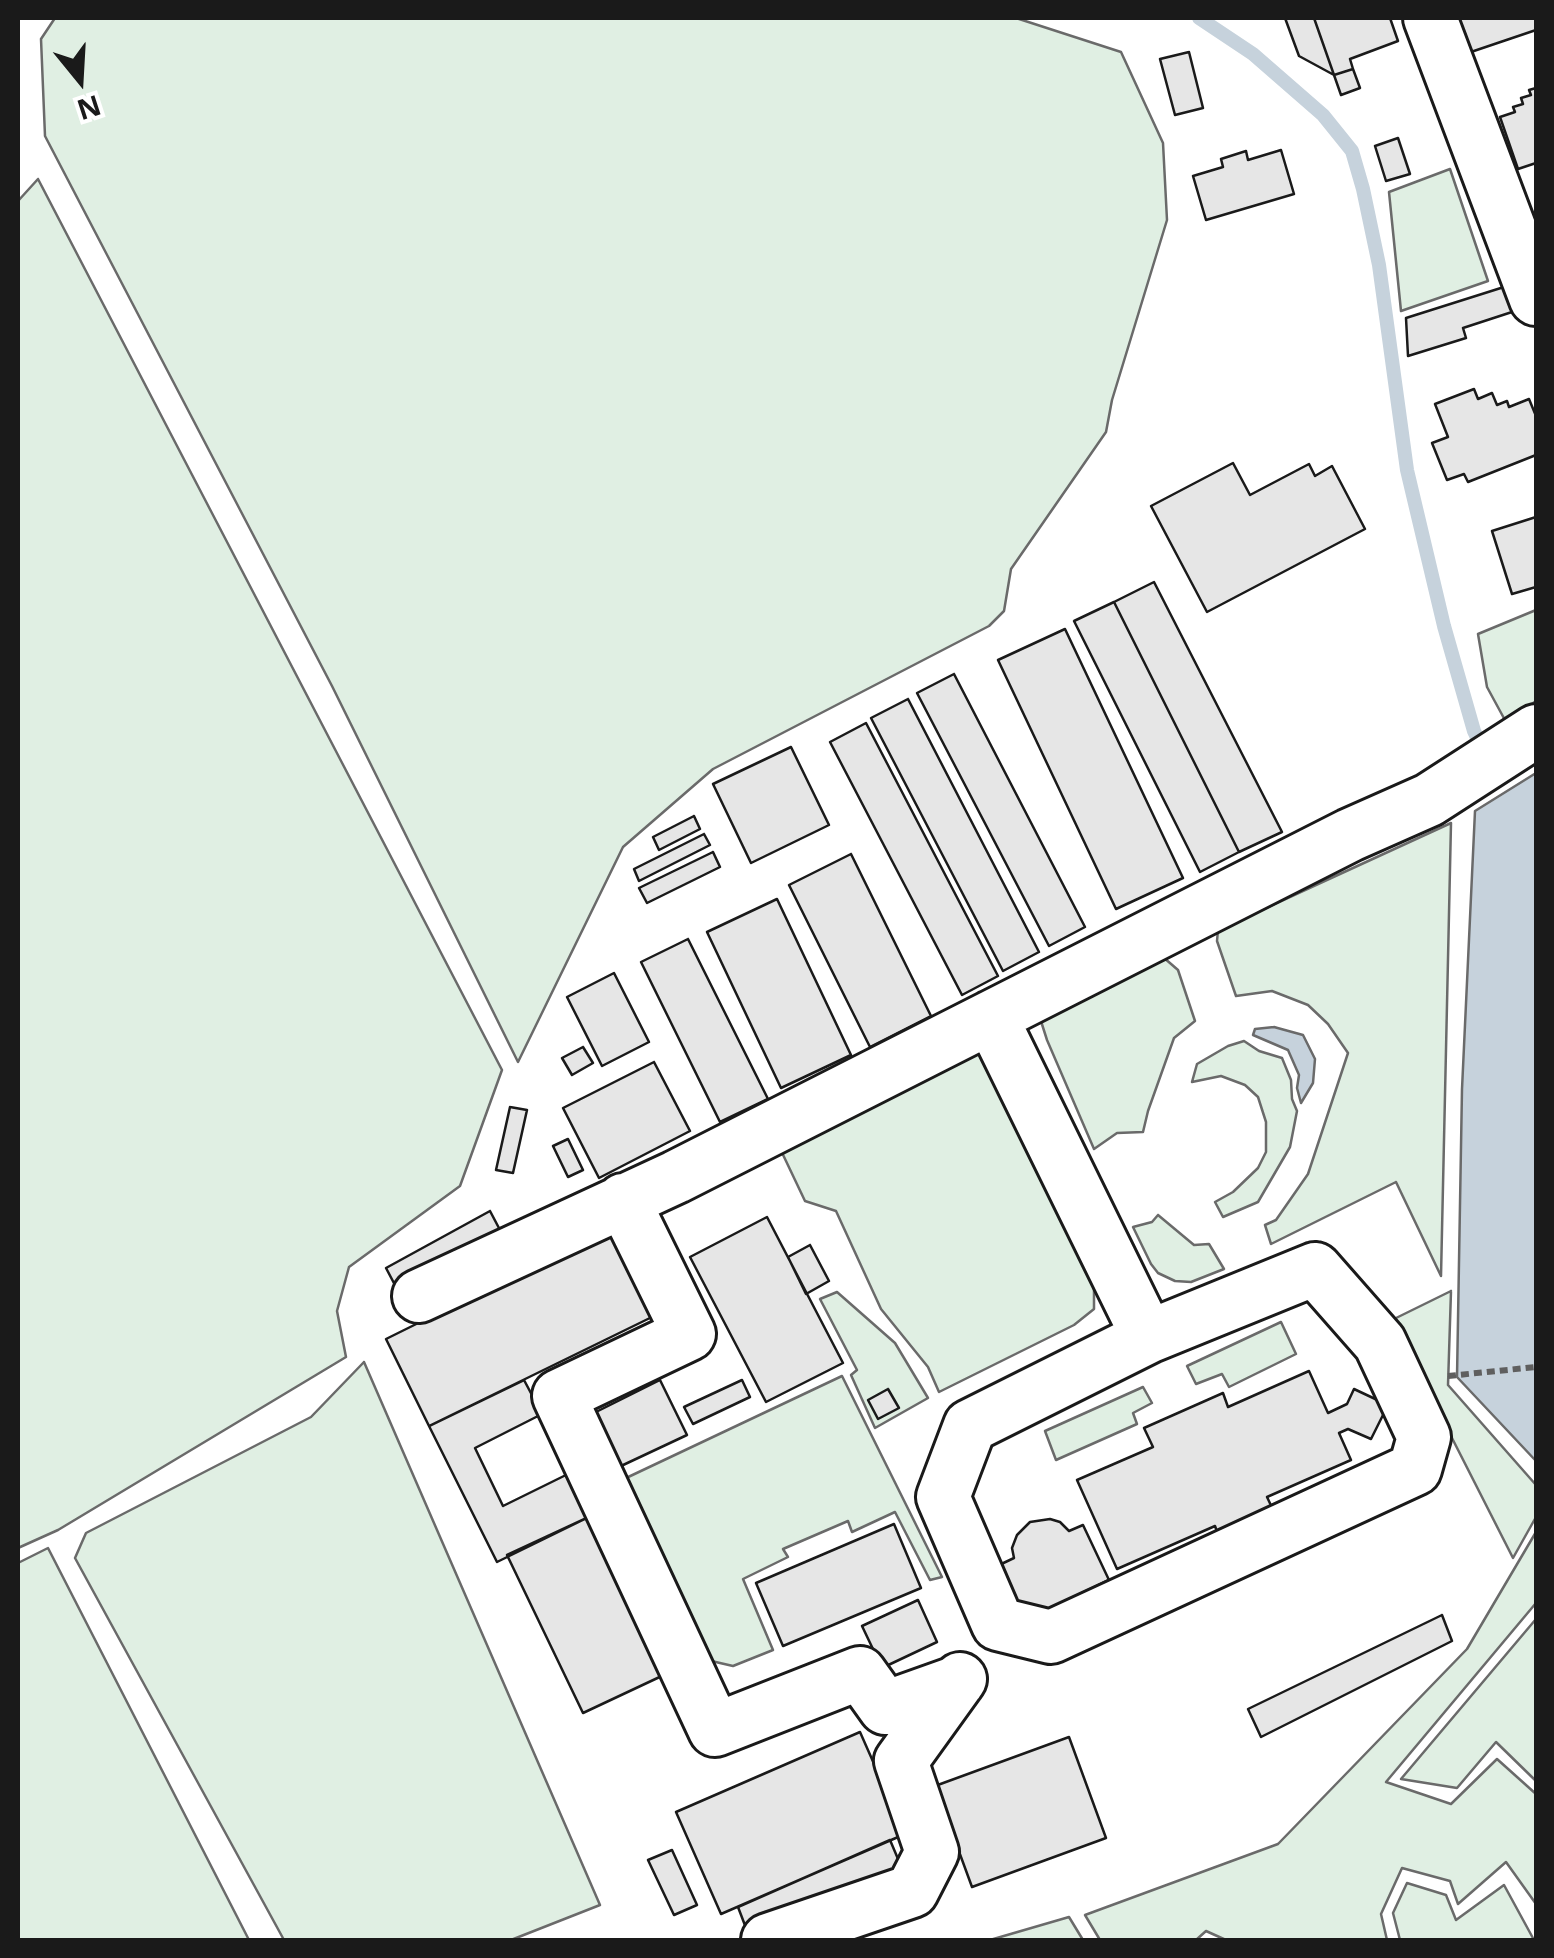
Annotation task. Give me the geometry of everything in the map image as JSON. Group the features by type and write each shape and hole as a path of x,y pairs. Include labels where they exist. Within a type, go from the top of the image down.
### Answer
{"street":[{"path":"1430,18 1536,298"},
{"path":"419,1296 676,1177 1350,835 1428,800 1536,731"},
{"path":"991,1017 1148,1338"},
{"path":"623,1200 689,1334 559,1396 715,1730 860,1673 885,1708 958,1682"},
{"path":"1315,1268 1380,1343 1424,1438 1415,1469 1050,1637 998,1624 943,1497 970,1426 1148,1338 1315,1268"},
{"path":"768,1940 912,1892 932,1852 901,1761 998,1624"}],"path":[{"path":"1442,1377 1536,1367"}],"green space":[{"path":"55,18 1016,18 1121,52 1163,143 1167,220 1112,400 1106,432 1011,569 1004,611 989,626 713,769 623,847 518,1062 332,686 45,136 41,39"},
{"path":"1450,169 1488,281 1401,311 1389,192"},
{"path":"38,179 502,1070 460,1186 349,1267 337,1311 346,1357 58,1530 18,1548 18,201"},
{"path":"1536,610 1536,701 1506,722 1487,687 1478,634"},
{"path":"1451,823 1441,1276 1396,1182 1271,1244 1265,1225 1276,1220 1308,1174 1348,1053 1328,1024 1308,1005 1272,991 1236,996 1217,941 1218,930"},
{"path":"1163,957 1178,970 1195,1021 1174,1038 1143,1132 1117,1133 1094,1149 1040,1018"},
{"path":"1244,1041 1259,1051 1282,1058 1297,1111 1290,1147 1258,1202 1223,1217 1215,1202 1233,1192 1258,1168 1266,1152 1266,1122 1258,1097 1245,1085 1221,1076 1192,1082 1197,1064"},
{"path":"975,1048 996,1066 1094,1288 1094,1309 1074,1325 939,1392 928,1367 881,1309 836,1211 805,1201 776,1140"},
{"path":"1158,1215 1194,1245 1209,1244 1224,1269 1191,1282 1175,1281 1158,1273 1133,1227 1152,1222"},
{"path":"1451,1291 1448,1385 1536,1485 1536,1517 1513,1558 1392,1320"},
{"path":"837,1292 895,1343 928,1398 875,1428 851,1375 857,1370 820,1299"},
{"path":"1281,1322 1296,1354 1229,1387 1222,1374 1196,1384 1187,1366"},
{"path":"364,1362 600,1905 511,1940 284,1940 75,1558 86,1533 311,1417"},
{"path":"842,1376 942,1577 930,1580 895,1512 852,1532 848,1521 783,1549 788,1557 743,1579 773,1650 733,1666 707,1660 624,1479"},
{"path":"1143,1387 1152,1403 1133,1413 1137,1424 1056,1460 1045,1431"},
{"path":"1536,1532 1536,1603 1386,1782 1451,1804 1497,1759 1536,1794 1536,1904 1506,1862 1458,1904 1450,1881 1402,1868 1381,1914 1387,1940 1226,1940 1206,1931 1196,1940 1100,1940 1085,1915 1278,1844 1467,1649"},
{"path":"48,1548 249,1940 18,1940 18,1563"},
{"path":"1536,1619 1536,1781 1496,1742 1457,1788 1401,1779"},
{"path":"1407,1883 1446,1895 1456,1920 1504,1885 1534,1940 1400,1940 1393,1913"},
{"path":"1069,1917 1083,1940 990,1940"}],"shaded area":[{"path":"1536,773 1536,1461 1457,1377 1462,1089 1475,811"},
{"path":"1274,1027 1303,1035 1315,1059 1313,1083 1301,1103 1299,1075 1288,1050 1253,1035 1255,1029"}],"building":[{"path":"1285,18 1314,18 1334,75 1299,56"},
{"path":"1314,18 1390,18 1398,41 1350,59 1353,69 1334,75"},
{"path":"1453,18 1536,18 1536,30 1465,54"},
{"path":"1189,52 1203,108 1175,115 1160,59"},
{"path":"1353,69 1360,88 1341,95 1334,75"},
{"path":"1536,88 1536,163 1518,169 1500,117 1515,112 1513,107 1523,104 1521,98 1531,95 1529,90"},
{"path":"1398,138 1410,174 1386,181 1375,146"},
{"path":"1281,150 1294,194 1206,220 1193,176 1223,167 1221,159 1246,151 1248,160"},
{"path":"1504,287 1512,312 1463,328 1466,338 1408,356 1406,318"},
{"path":"1474,389 1478,399 1492,393 1497,405 1507,401 1509,407 1529,399 1536,416 1536,455 1468,482 1464,474 1447,480 1432,443 1448,437 1435,404"},
{"path":"1233,463 1250,495 1309,464 1315,476 1332,466 1365,529 1207,612 1151,506"},
{"path":"1536,517 1536,587 1512,594 1492,531"},
{"path":"1154,582 1282,832 1239,852 1114,602"},
{"path":"1114,602 1239,852 1200,872 1074,621"},
{"path":"1065,629 1183,878 1116,909 998,660"},
{"path":"954,674 1085,927 1049,946 917,693"},
{"path":"908,699 1039,952 1003,971 871,718"},
{"path":"866,723 998,976 962,995 830,742"},
{"path":"791,747 829,825 751,863 713,784"},
{"path":"694,816 700,829 659,850 653,837"},
{"path":"704,834 710,845 639,881 634,869"},
{"path":"713,852 720,867 647,903 639,888"},
{"path":"851,854 931,1016 870,1047 789,885"},
{"path":"777,899 851,1055 781,1088 707,932"},
{"path":"688,939 768,1099 720,1122 641,962"},
{"path":"614,973 649,1042 602,1066 567,997"},
{"path":"583,1047 593,1063 572,1075 562,1058"},
{"path":"654,1062 690,1131 599,1178 563,1108"},
{"path":"510,1107 527,1110 513,1173 496,1170"},
{"path":"568,1139 583,1170 568,1177 553,1146"},
{"path":"490,1211 500,1230 396,1287 386,1268"},
{"path":"767,1217 843,1363 766,1402 690,1257"},
{"path":"610,1228 654,1316 429,1426 386,1339"},
{"path":"810,1245 829,1281 806,1294 788,1257"},
{"path":"1309,1371 1328,1413 1347,1404 1354,1389 1388,1405 1371,1439 1348,1429 1339,1433 1351,1460 1267,1497 1276,1516 1220,1540 1215,1526 1117,1569 1077,1480 1153,1447 1144,1428 1223,1393 1228,1407"},
{"path":"524,1380 542,1414 475,1448 503,1506 570,1473 591,1516 497,1562 429,1426"},
{"path":"660,1380 687,1435 621,1466 594,1413"},
{"path":"742,1380 750,1397 693,1424 684,1407"},
{"path":"888,1389 899,1408 878,1419 868,1400"},
{"path":"591,1516 666,1674 583,1713 507,1555"},
{"path":"1050,1519 1069,1531 1083,1525 1109,1580 1022,1622 995,1567 1014,1558 1012,1548 1017,1535 1030,1522"},
{"path":"894,1524 921,1588 783,1646 756,1583"},
{"path":"918,1600 937,1642 882,1668 862,1626"},
{"path":"1442,1615 1452,1641 1261,1737 1248,1709"},
{"path":"860,1732 905,1834 721,1914 676,1812"},
{"path":"1069,1737 1106,1838 972,1887 935,1786"},
{"path":"890,1840 901,1866 746,1928 738,1907"},
{"path":"672,1850 697,1905 674,1915 648,1860"}],"waterway":[{"path":"1199,18 1253,54 1323,115 1352,151 1379,265 1407,470 1444,626 1482,748"}]}
